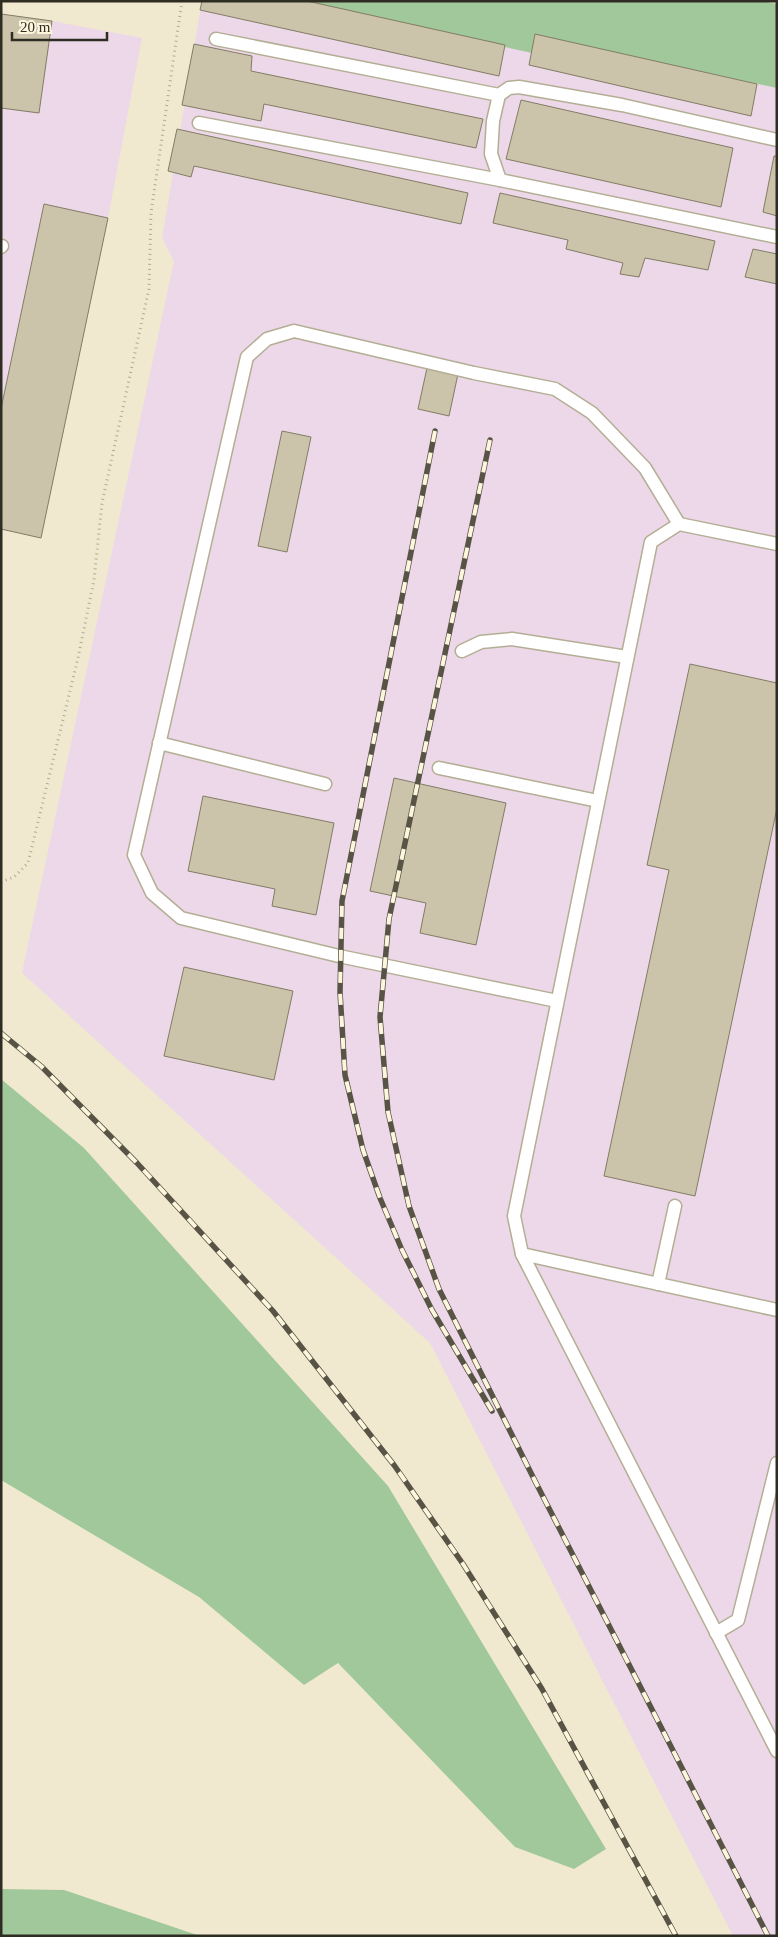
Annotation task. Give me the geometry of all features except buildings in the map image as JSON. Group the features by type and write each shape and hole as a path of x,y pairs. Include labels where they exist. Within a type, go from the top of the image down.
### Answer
{"lane":[{"path":"216,39 499,96"},
{"path":"500,180 491,154 493,121 499,96 509,88 622,105 777,140"},
{"path":"199,123 500,180 777,237"},
{"path":"557,1001 339,956 180,918 152,894 134,855 247,357 267,339 294,331 474,373 555,389 592,413 645,468 679,524"},
{"path":"777,544 679,524 651,542 514,1216 522,1254 777,1751"},
{"path":"462,652 481,642 512,639 627,657"},
{"path":"159,743 325,784"},
{"path":"440,768 598,801"},
{"path":"658,1284 675,1206"},
{"path":"522,1254 777,1310"},
{"path":"716,1633 738,1620 777,1463"}],"path":[{"path":"1,882 14,877 28,863 78,658 94,580 102,503 149,289 151,213 182,1"}],"shaded area":[{"path":"202,1 298,1 535,35 777,88 777,1936 733,1936 430,1343 22,973 174,261 162,238"},
{"path":"1,14 52,21 142,38 108,218 41,538 1,529"}],"green space":[{"path":"298,1 760,1 777,4 777,88 536,35 532,53"},
{"path":"1,1079 84,1148 388,1486 606,1849 574,1869 515,1847 338,1663 304,1685 199,1597 1,1480"},
{"path":"1,1889 64,1890 200,1936 1,1936"}],"railway":[{"path":"435,431 342,901 340,992 345,1075 363,1150 380,1198 402,1250 432,1310 492,1411"},
{"path":"490,440 389,919 380,1017 388,1112 409,1206 439,1289 768,1936"},
{"path":"1,1033 41,1066 137,1163 273,1311 394,1465 463,1564 542,1689 676,1936"}]}
